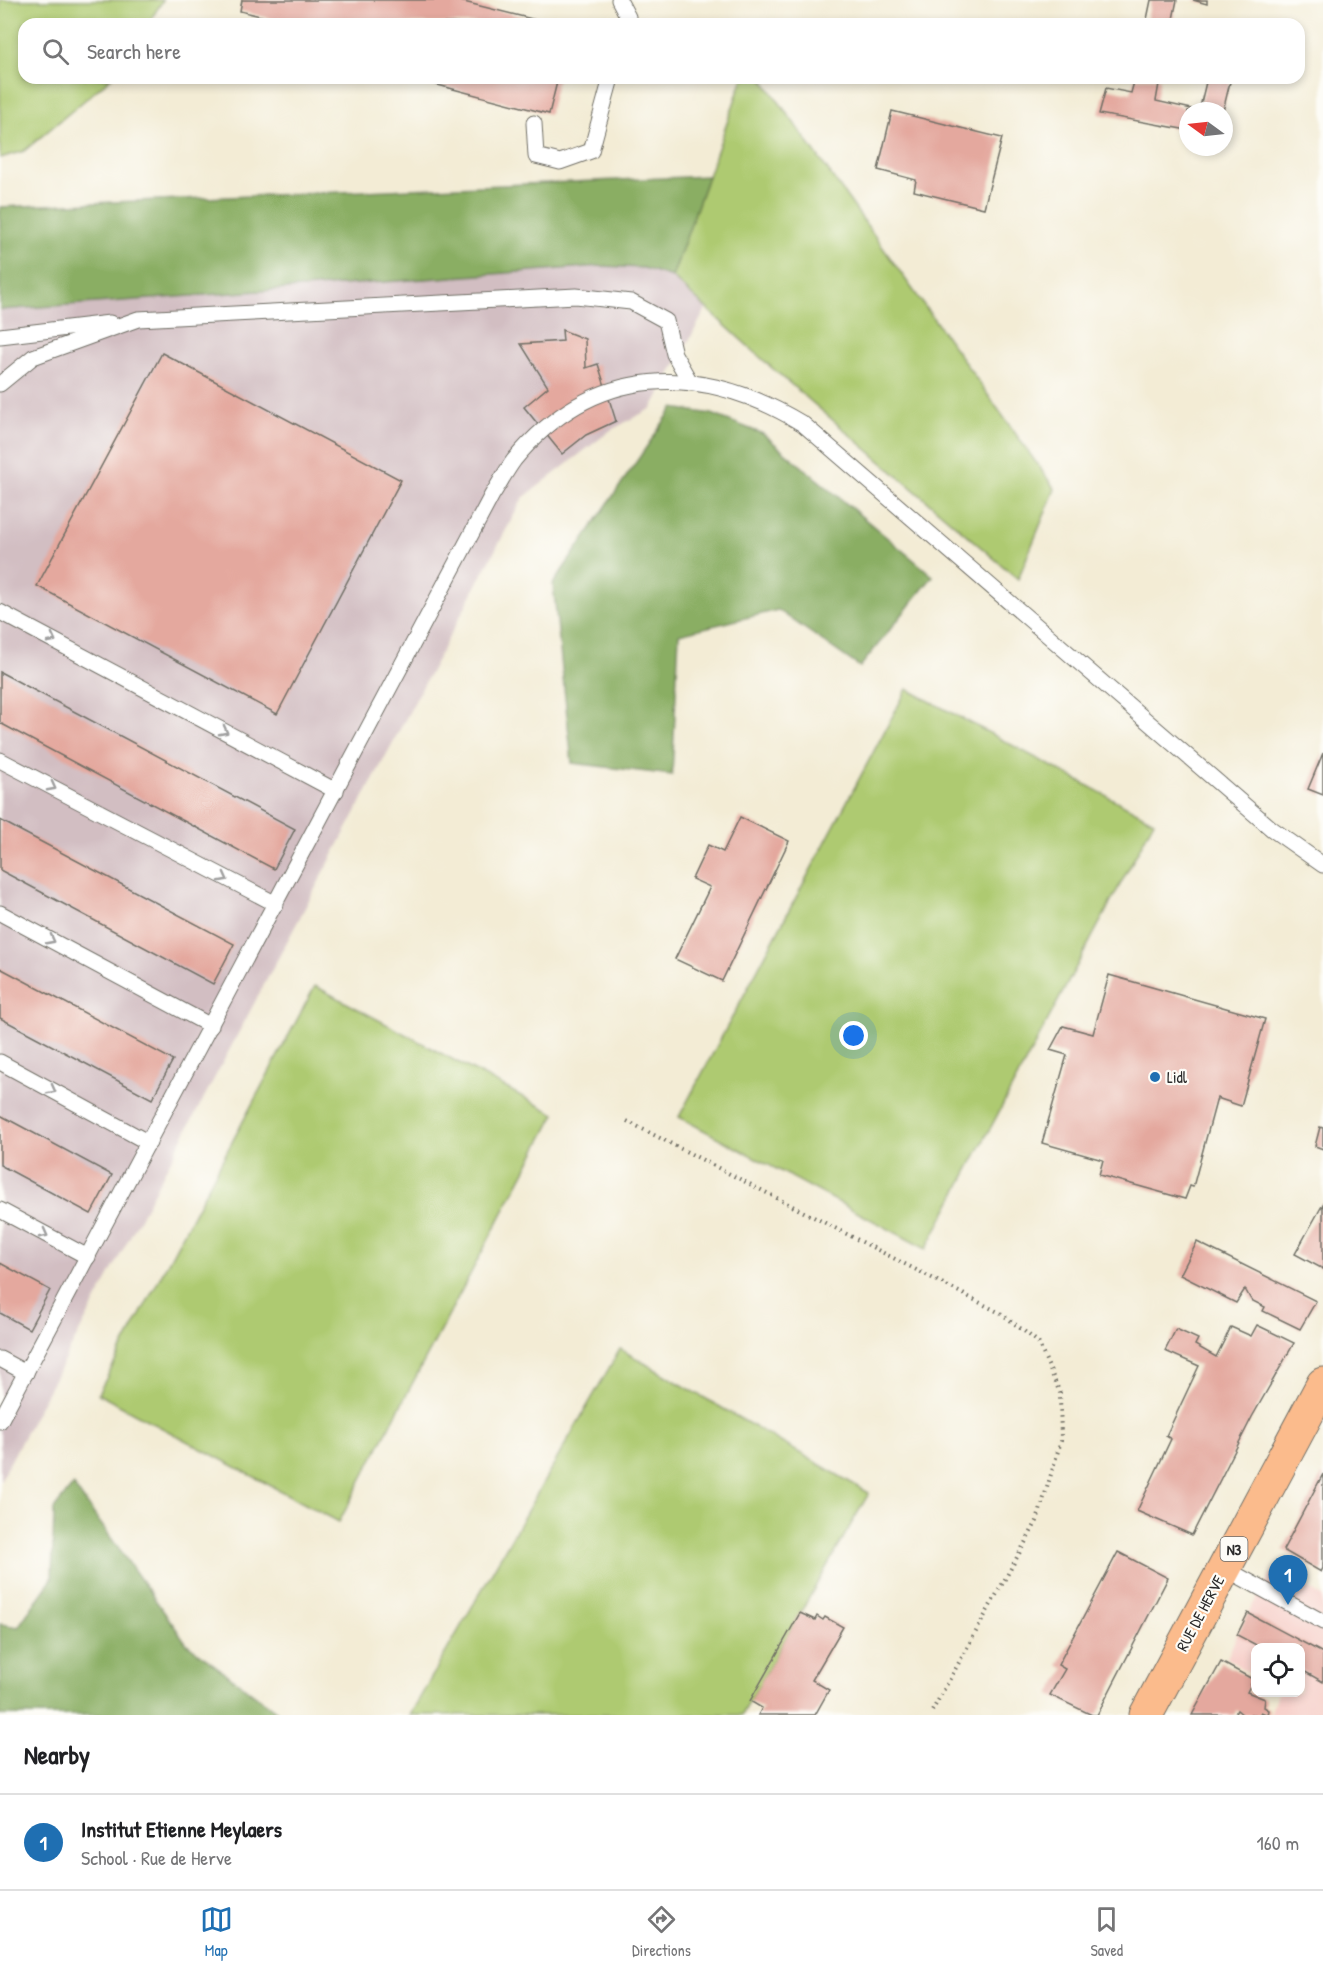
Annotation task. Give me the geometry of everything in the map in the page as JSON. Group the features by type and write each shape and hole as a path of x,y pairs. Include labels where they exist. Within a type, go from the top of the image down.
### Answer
{"main road":[{"name":"RUE DE HERVE","path":"1146,1715 1323,1384"}],"lane":[{"path":"619,0 628,18"},
{"path":"534,123 536,156 560,162 591,151 609,84"},
{"path":"0,336 138,319 576,296 631,302 666,321 674,354 690,382"},
{"path":"0,384 33,357 138,319"},
{"path":"0,1421 486,505 514,461 549,425 592,398 629,385 649,382 690,382 749,396 777,408 803,424 1272,829 1323,865"},
{"path":"0,612 336,791"},
{"path":"0,760 276,904"},
{"path":"0,913 211,1026"},
{"path":"0,1062 149,1143"},
{"path":"0,1210 88,1257"},
{"path":"0,1359 26,1373"},
{"path":"1224,1568 1323,1622"}],"path":[{"path":"627,1121 1002,1314 1038,1342 1060,1392 1061,1441 1037,1521 930,1715"}],"shaded area":[{"path":"601,266 644,268 672,277 706,309 652,408 611,430 523,498 0,1481 0,310"},
{"path":"1275,1568 1323,1597 1323,1653 1305,1643 1248,1613"},
{"path":"1237,1635 1252,1643 1251,1674 1227,1658"},
{"path":"1305,1671 1323,1682 1323,1715 1270,1715 1276,1697 1305,1697"}],"green space":[{"path":"0,0 163,0 152,18 18,18 18,84 104,84 24,151 0,158"},
{"path":"741,84 766,84 1055,489 1018,579 772,368 672,277"},
{"path":"708,176 672,277 644,268 601,266 0,310 0,207"},
{"path":"673,408 712,414 763,434 933,576 860,667 778,610 679,634 672,775 572,763 553,584"},
{"path":"907,689 1154,821 926,1249 679,1117"},
{"path":"315,986 555,1114 339,1522 98,1394"},
{"path":"620,1349 869,1493 742,1715 410,1715"},
{"path":"73,1485 187,1644 281,1715 0,1715 0,1624 18,1627 52,1579 54,1509"}],"building":[{"path":"242,0 456,0 528,18 269,18 240,11"},
{"path":"1151,0 1177,0 1173,18 1147,18"},
{"path":"1193,0 1207,0 1207,4"},
{"path":"434,84 556,84 549,114"},
{"path":"1133,84 1159,84 1156,101 1179,106 1179,128 1099,114 1106,88 1131,93"},
{"path":"1206,84 1230,84 1225,102 1201,102"},
{"path":"892,111 1002,138 984,208 914,191 916,180 878,170"},
{"path":"562,330 585,339 586,368 598,364 616,421 586,435 562,454 524,407 548,387 521,344 563,341"},
{"path":"162,353 401,480 277,714 37,586"},
{"path":"0,672 295,829 274,869 0,723"},
{"path":"1323,753 1323,795 1308,789"},
{"path":"740,817 789,841 722,981 675,959 710,887 692,879 708,845 723,852"},
{"path":"0,820 234,944 213,984 0,870"},
{"path":"0,968 173,1060 152,1099 0,1018"},
{"name":"Lidl","path":"1109,975 1265,1019 1241,1106 1217,1098 1193,1187 1190,1186 1185,1199 1099,1175 1103,1160 1042,1143 1067,1055 1050,1050 1063,1026 1093,1034"},
{"path":"0,1115 112,1175 91,1214 0,1165"},
{"path":"1320,1127 1323,1128 1323,1149 1315,1146"},
{"path":"1323,1204 1323,1269 1295,1254"},
{"path":"1197,1242 1316,1301 1300,1329 1263,1311 1265,1307 1251,1300 1245,1289 1236,1303 1180,1275"},
{"path":"0,1263 50,1290 29,1329 0,1313"},
{"path":"1257,1325 1294,1343 1252,1417 1192,1535 1137,1511 1171,1439 1166,1436 1199,1366 1165,1351 1176,1329 1198,1339 1195,1345 1216,1357 1231,1327 1251,1336"},
{"path":"1323,1474 1323,1568 1321,1572 1283,1550"},
{"path":"1118,1552 1168,1578 1097,1715 1092,1715 1050,1695 1065,1669 1058,1665"},
{"path":"800,1613 815,1620 817,1616 823,1620 825,1617 843,1627 812,1680 829,1690 815,1715 758,1715 762,1708 750,1701"},
{"path":"1248,1613 1304,1643 1252,1643 1237,1635"},
{"path":"1305,1643 1323,1653 1323,1682 1305,1672"},
{"path":"1221,1662 1251,1678 1247,1692 1251,1694 1251,1697 1265,1699 1264,1707 1269,1710 1268,1715 1261,1712 1259,1715 1243,1715 1237,1710 1234,1715 1192,1715"}],"place":[{"name":"Lidl","path":"1155,1077"},
{"name":"Institut Etienne Meylaers","path":"1288,1605"}]}
